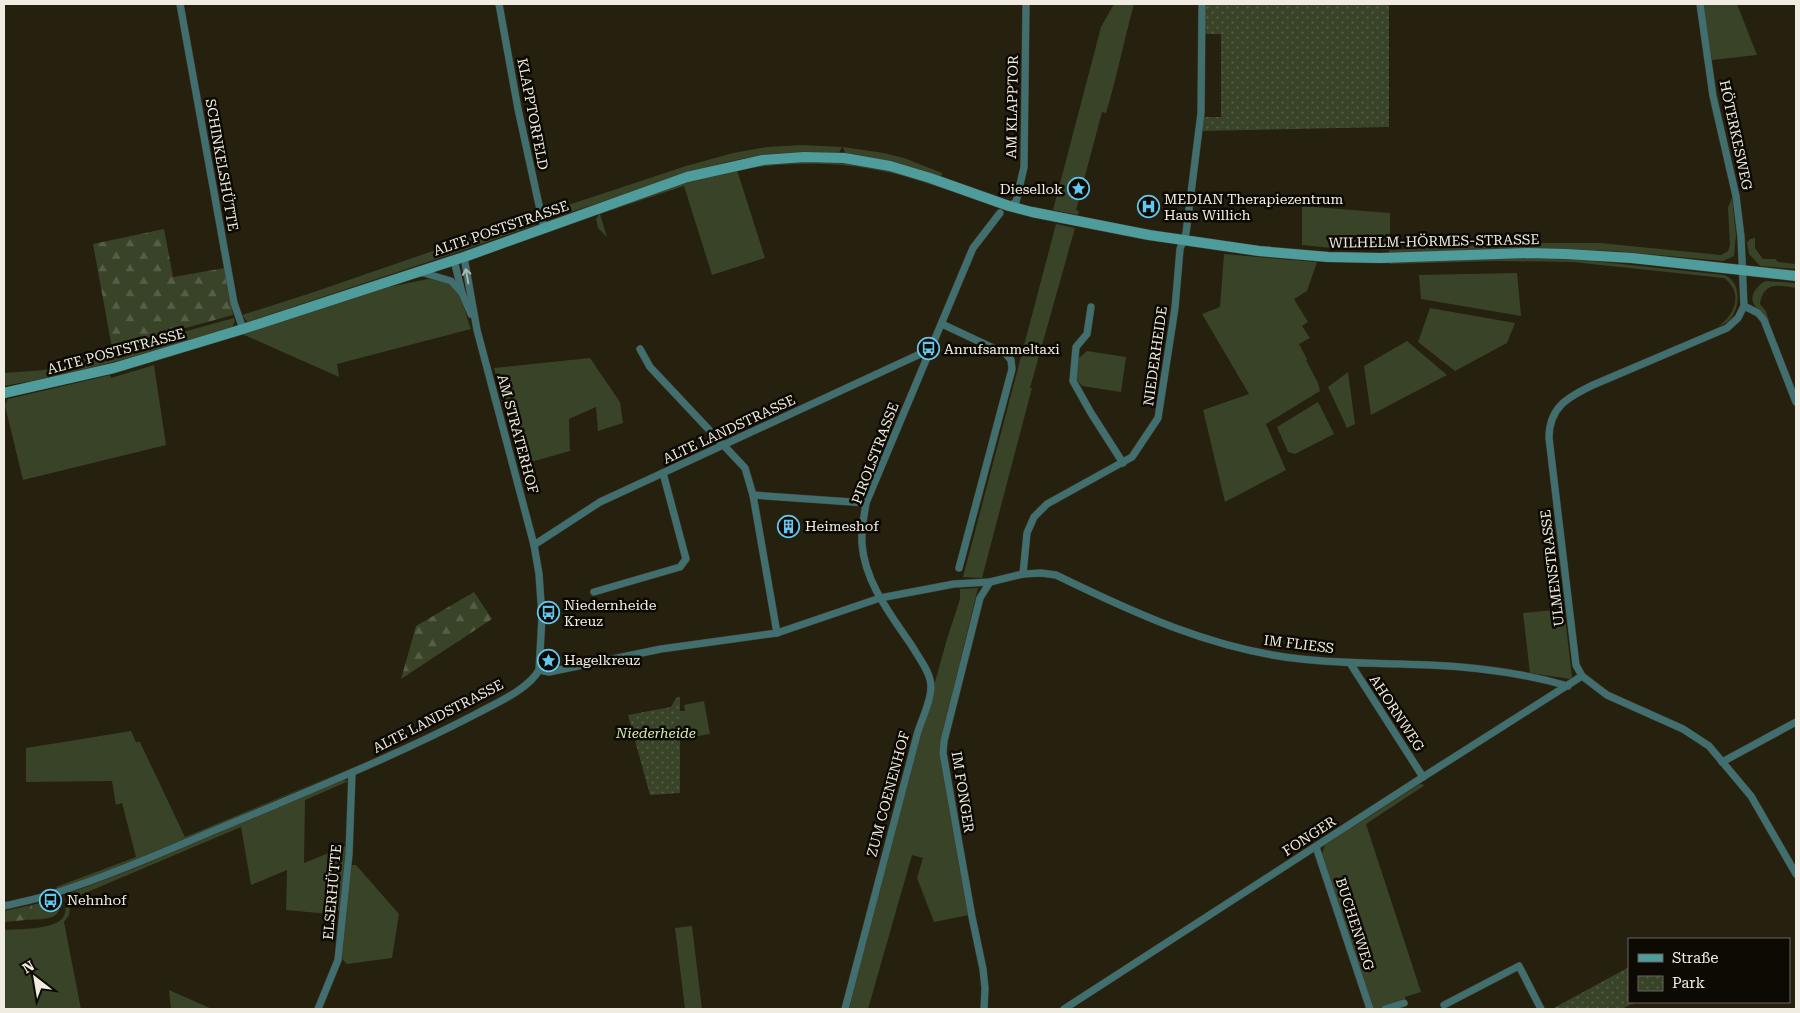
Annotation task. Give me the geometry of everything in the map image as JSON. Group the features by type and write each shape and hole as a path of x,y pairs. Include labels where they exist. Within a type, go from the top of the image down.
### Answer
{"street":[{"name":"SCHINKELSHÜTTE","path":"180,4 234,303 243,329"},
{"name":"KLAPPTORFELD","path":"499,4 518,109 544,228"},
{"name":"AM KLAPPTOR","path":"1009,206 1016,202 1024,166 1026,4"},
{"name":"NIEDERHEIDE","path":"1023,574 1027,533 1034,517 1048,504 1132,457 1158,418 1175,308 1180,249 1186,233 1200,113 1202,4"},
{"name":"HÖTERKESWEG","path":"1700,4 1713,96 1739,212 1744,271"},
{"name":"ALTE POSTSTRASSE","path":"4,393 114,368 243,329 464,257 687,178 763,160 804,156 844,158 890,166 1009,206"},
{"name":"WILHELM-HÖRMES-STRASSE","path":"1009,206 1087,224 1268,252 1345,258 1534,253 1632,258 1796,276"},
{"path":"931,349 973,248 1000,213"},
{"name":"AM STRATERHOF","path":"464,257 477,330 534,544"},
{"name":"AM STRATERHOF","path":"454,260 462,293 477,330"},
{"path":"1744,271 1744,306 1758,313 1764,320 1796,402"},
{"path":"394,279 424,272 451,281 462,293"},
{"name":"ULMENSTRASSE","path":"1582,676 1576,665 1550,448 1549,432 1552,417 1565,401 1585,389 1729,327 1738,318 1744,306"},
{"path":"1091,307 1087,334 1076,347 1073,381 1123,463"},
{"path":"942,324 1006,354 1011,360 1012,370 959,568"},
{"path":"640,349 650,367 745,468 753,495 777,633"},
{"name":"ALTE LANDSTRASSE","path":"534,544 600,502 931,349"},
{"name":"PIROLSTRASSE","path":"880,598 867,566 862,544 866,503 931,349"},
{"path":"594,592 680,567 686,559 663,473"},
{"path":"753,495 866,503"},
{"path":"534,544 540,574 542,617 539,670 549,672 661,649 777,633 880,598 954,584 990,582 1023,574"},
{"name":"IM FLIESS","path":"1023,574 1041,573 1056,575 1145,616 1198,637 1231,647 1301,659 1483,669 1568,686"},
{"name":"IM FONGER","path":"984,1009 983,969 943,753 944,741 980,598 990,582"},
{"name":"ZUM COENENHOF","path":"845,1009 914,744 930,696 931,686 926,670 917,654 880,598"},
{"name":"AHORNWEG","path":"1350,663 1423,777"},
{"name":"ALTE LANDSTRASSE","path":"4,906 56,893 122,869 352,772 440,732 496,703 536,676 539,670"},
{"path":"1568,686 1582,676 1607,695 1683,729 1709,746 1751,796 1796,874"},
{"name":"FONGER","path":"1064,1009 1423,777 1568,686"},
{"path":"1722,762 1796,722"},
{"name":"ELSERHÜTTE","path":"318,1009 338,960 349,854 352,772"},
{"name":"BUCHENWEG","path":"1316,847 1370,1009"},
{"path":"1444,1005 1519,966 1540,1009"},
{"path":"1385,1009 1404,1003"}],"green space":[{"path":"1114,4 1134,4 1106,113 1102,112 1076,210 1079,211 1078,215 1053,210 1101,27"},
{"path":"1204,4 1389,4 1389,127 1202,131 1203,117 1221,117 1221,34 1204,34"},
{"path":"1702,4 1737,4 1757,55 1712,60"},
{"path":"802,145 842,147 839,153 793,153 746,158 723,163 547,220 544,213 686,166 733,153 767,147"},
{"path":"843,147 904,158 942,173 941,177 845,153"},
{"path":"786,162 844,163 879,168 942,186 978,200 898,175 854,166 804,164 737,170 765,258 712,275 684,186 600,214 607,237 598,228 596,219 601,211 733,169"},
{"path":"1732,197 1736,235 1734,256 1723,261 1613,251 1575,250 1389,254 1389,250 1302,245 1302,206 1390,213 1390,250 1528,243 1600,243 1721,255 1728,251 1730,245 1728,208"},
{"path":"537,215 535,225 467,249 247,322 242,315 311,293"},
{"path":"1056,224 1075,228 1030,388 1032,388 982,578 963,577"},
{"path":"164,229 173,277 225,268 233,315 112,348 93,244"},
{"path":"1755,238 1755,248 1763,259 1775,259 1778,262 1796,264 1796,269 1760,266 1749,254 1747,243 1750,239"},
{"path":"1224,254 1317,262 1307,291 1294,299 1308,322 1302,326 1310,338 1299,344 1320,391 1266,424 1286,470 1225,502 1203,410 1249,394 1202,314 1220,307"},
{"path":"1521,258 1584,260 1724,275 1730,278 1737,289 1737,303 1732,316 1727,322 1717,327 1728,317 1735,304 1734,290 1724,278 1572,262 1497,261 1389,264 1389,262"},
{"path":"1517,273 1521,316 1421,299 1419,275"},
{"path":"428,279 439,280 453,288 462,302 471,329 337,364 339,377 242,334 379,289"},
{"path":"1766,281 1796,283 1796,288 1773,286 1765,291 1760,304 1766,311 1770,324 1755,305 1752,297 1755,290"},
{"path":"1430,308 1515,323 1507,343 1455,371 1418,342"},
{"path":"234,318 235,321 232,328 175,345 90,368 4,386 4,373 44,370"},
{"path":"1407,341 1447,375 1371,415 1364,366"},
{"path":"1087,351 1126,357 1121,392 1082,386 1076,379 1079,358"},
{"path":"590,358 620,402 623,423 598,431 596,407 569,419 570,451 520,465 494,368"},
{"path":"154,365 166,445 23,480 5,405 8,399 110,375 111,378"},
{"path":"1348,372 1355,424 1347,428 1328,387"},
{"path":"1318,402 1334,434 1295,454 1288,452 1277,427"},
{"path":"978,588 941,739 940,754 969,915 934,922 917,878 923,858 912,855 868,1009 849,1009 890,843 960,599 960,589"},
{"path":"474,592 492,619 401,679 416,626"},
{"path":"1564,609 1572,677 1570,679 1530,673 1523,613"},
{"name":"Niederheide","path":"680,697 680,793 650,795 628,715 671,707 676,698"},
{"path":"704,701 710,734 680,739 680,711 685,711 684,705"},
{"path":"131,731 136,742 140,742 185,837 358,765 136,860 59,889 56,887 136,857 122,803 116,805 112,781 26,782 26,748"},
{"path":"342,780 349,781 305,800 304,863 346,846 340,910 329,914 286,910 287,870 251,885 241,827 71,899 69,915 64,922 81,1009 4,1009 4,930 37,928 54,924 64,916 70,893 136,868"},
{"path":"1420,784 1425,785 1366,824 1421,992 1405,997 1405,1001 1376,1009 1373,1008 1322,854 1325,845"},
{"path":"351,865 356,865 399,914 392,958 347,964 342,959"},
{"path":"53,899 58,902 58,913 50,918 26,920 33,911 32,905"},
{"path":"32,905 33,911 26,920 4,922 4,911"},
{"path":"692,926 702,1009 685,1009 675,928"},
{"path":"1628,968 1628,1003 1634,1003 1622,1009 1552,1009"},
{"path":"169,990 212,1009 171,1009"}],"place":[{"name":"Diesellok","path":"1079,189"},
{"name":"MEDIAN Therapiezentrum Haus Willich","path":"1148,207"},
{"name":"Anrufsammeltaxi","path":"928,349"},
{"name":"Heimeshof","path":"789,526"},
{"name":"Niedernheide Kreuz","path":"548,613"},
{"name":"Hagelkreuz","path":"548,660"},
{"name":"Nehnhof","path":"51,900"}]}
